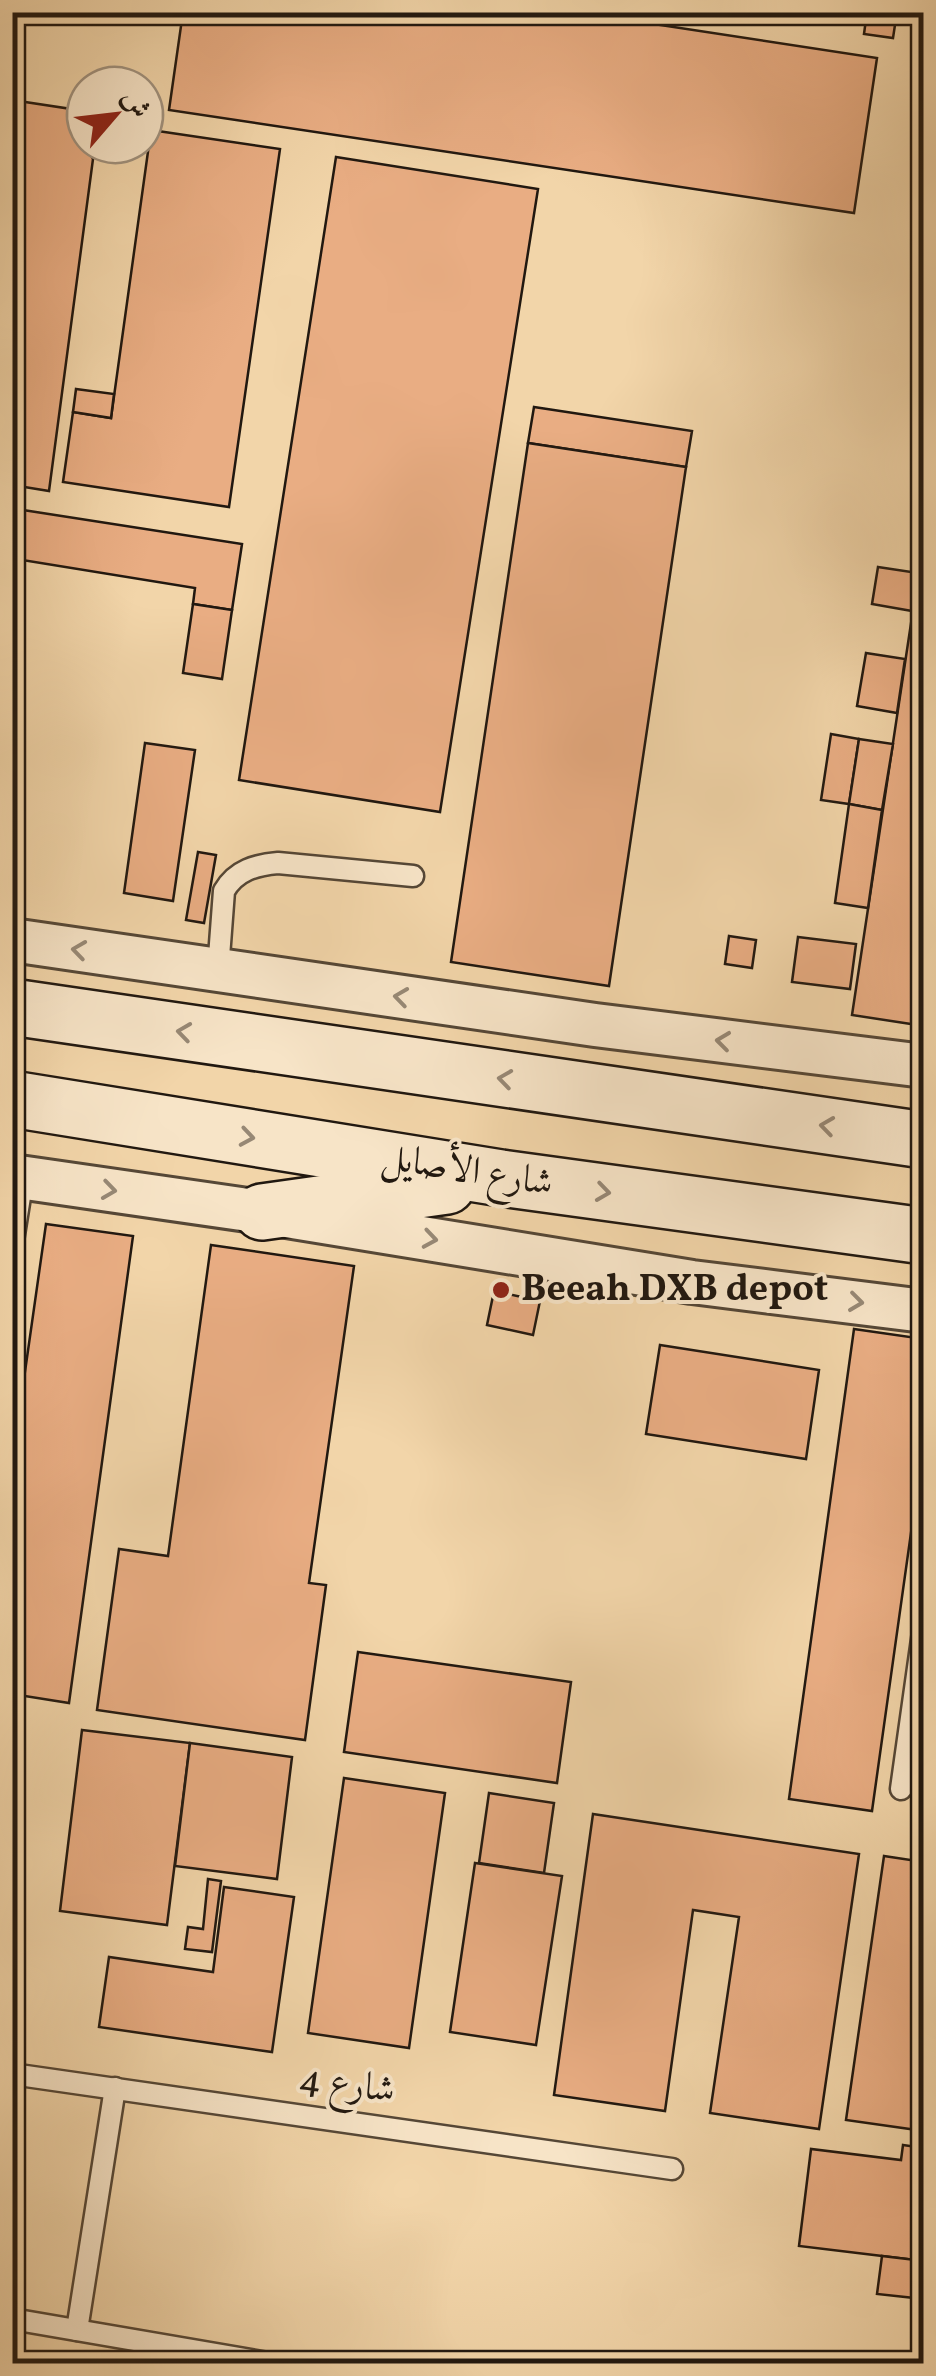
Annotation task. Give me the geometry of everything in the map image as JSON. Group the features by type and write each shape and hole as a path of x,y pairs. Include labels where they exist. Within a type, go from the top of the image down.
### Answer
{"main road":[{"path":"12,1007 924,1140"},
{"name":"شارع الأصايل","path":"12,1099 501,1178 924,1236"},
{"path":"262,1212 501,1178"}],"street":[{"path":"12,940 595,1025 924,1066"},
{"path":"18,1177 692,1282 924,1310"}],"lane":[{"path":"218,970 224,891 245,870 278,863 412,876"},
{"path":"12,1247 18,1177"},
{"path":"901,1789 924,1626"},
{"name":"شارع 4","path":"12,2074 672,2168"},
{"path":"77,2330 115,2088"},
{"path":"12,2318 274,2364"}],"building":[{"path":"183,12 575,12 877,58 854,213 169,110"},
{"path":"867,12 897,12 893,38 864,34"},
{"path":"12,100 65,108 65,165 92,165 49,491 12,485"},
{"path":"165,132 280,149 229,507 63,482 73,412 111,418 146,165 165,165"},
{"path":"336,157 538,189 440,812 239,780"},
{"path":"76,389 114,394 111,418 73,412"},
{"path":"534,407 692,431 686,467 528,443"},
{"path":"528,443 686,467 609,986 451,962"},
{"path":"23,510 242,544 232,610 193,604 195,588 16,559"},
{"path":"924,537 924,1026 852,1015"},
{"path":"878,567 918,573 912,611 872,604"},
{"path":"193,604 232,610 222,679 183,673"},
{"path":"866,653 905,659 897,713 857,706"},
{"path":"831,734 859,739 849,804 821,800"},
{"path":"859,739 893,744 882,810 849,804"},
{"path":"145,743 195,750 173,901 124,893"},
{"path":"849,804 882,810 868,908 835,903"},
{"path":"198,852 216,855 204,923 186,920"},
{"path":"729,936 756,940 752,968 725,964"},
{"path":"798,937 856,944 850,989 792,982"},
{"path":"46,1224 133,1236 69,1703 12,1694 12,1463"},
{"path":"211,1245 354,1266 309,1583 326,1585 305,1740 97,1710 119,1549 168,1556"},
{"path":"494,1291 540,1301 533,1335 487,1325"},
{"path":"854,1329 924,1339 924,1440 872,1811 789,1799"},
{"path":"660,1345 819,1370 806,1459 646,1434"},
{"path":"358,1652 571,1682 557,1783 344,1752"},
{"path":"82,1730 190,1743 167,1925 60,1911"},
{"path":"190,1743 292,1757 277,1879 175,1866"},
{"path":"344,1778 445,1793 409,2048 308,2033"},
{"path":"489,1793 554,1803 544,1873 479,1863"},
{"path":"593,1814 859,1854 819,2129 710,2113 739,1917 693,1910 665,2111 554,2095"},
{"path":"884,1856 924,1862 924,2131 846,2120"},
{"path":"475,1863 562,1876 536,2045 450,2032"},
{"path":"208,1879 221,1881 212,1952 185,1949 188,1927 203,1929"},
{"path":"224,1887 294,1897 272,2052 99,2027 109,1957 213,1972"},
{"path":"903,2145 924,2148 924,2261 799,2246 811,2149 901,2160"},
{"path":"882,2256 924,2261 924,2299 877,2294"}],"place":[{"name":"Beeah DXB depot","path":"501,1290"}]}
